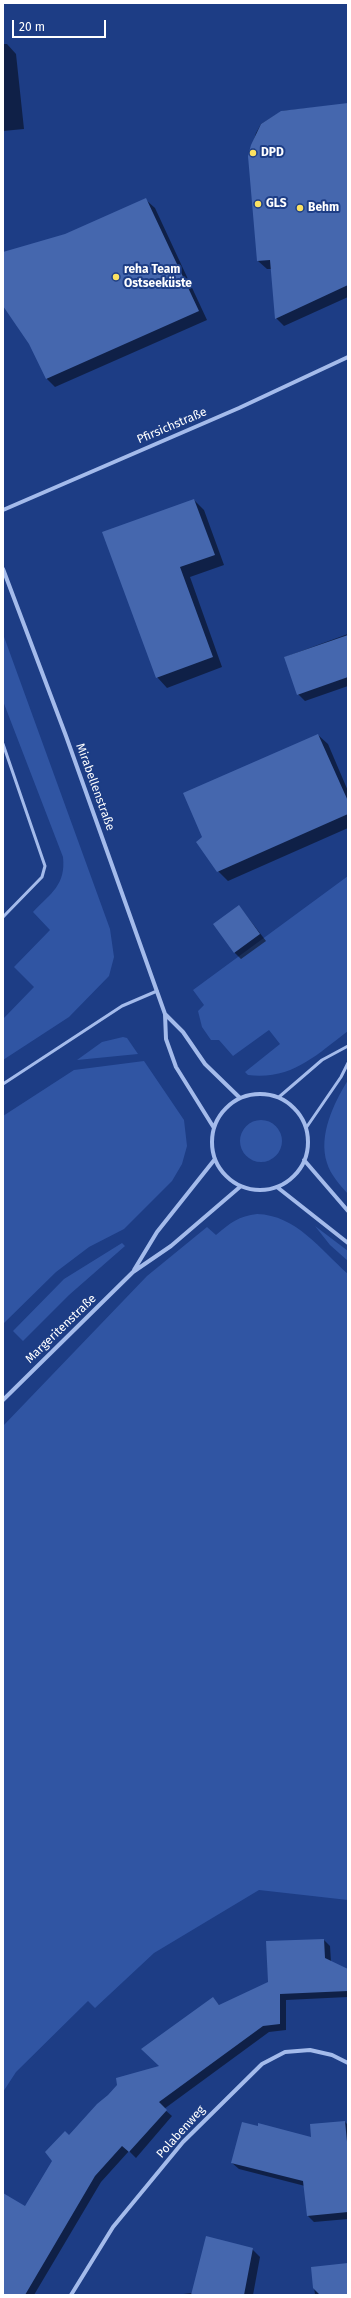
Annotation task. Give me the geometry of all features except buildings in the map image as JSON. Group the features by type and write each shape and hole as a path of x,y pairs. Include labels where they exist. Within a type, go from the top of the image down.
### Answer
{"street":[{"name":"Pfirsichstraße","path":"3,510 239,408 348,357"},
{"name":"Mirabellenstraße","path":"3,569 66,736 165,1014 166,1040 176,1067 214,1128"},
{"name":"Mirabellenstraße","path":"165,1014 183,1032 205,1064 240,1098"},
{"path":"252,1094 266,1094 279,1097 291,1105 300,1116 306,1128 308,1145 304,1160 298,1171 289,1180 277,1186 259,1189 241,1186 221,1170 215,1159 212,1143 214,1128 228,1105 240,1098 252,1094"},
{"name":"Margeritenstraße","path":"133,1272 157,1232 215,1159"},
{"path":"304,1160 348,1211"},
{"name":"Margeritenstraße","path":"3,1400 133,1272 171,1246 241,1186"},
{"path":"277,1186 348,1243"},
{"name":"Polabenweg","path":"71,2295 118,2221 183,2142 258,2068 274,2057 296,2051 323,2052 348,2063"}],"lane":[{"path":"3,744 45,866 42,877 3,917"},
{"path":"3,1084 122,1006 157,991"},
{"path":"279,1097 322,1060 348,1046"},
{"path":"306,1128 342,1077 348,1063"}],"shaded area":[{"path":"3,634 110,929 114,957 109,976 69,1017 3,1060 3,1019 34,987 14,967 50,930 33,912 51,894 60,882 63,857 3,701"},
{"path":"348,876 348,1031 325,1049 290,1070 264,1076 248,1075 245,1072 280,1044 269,1030 233,1056 219,1040 211,1040 202,1027 198,1011 204,1005 193,990"},
{"path":"123,1037 127,1038 138,1054 77,1060 102,1042"},
{"path":"144,1061 184,1120 187,1146 182,1164 172,1181 124,1229 89,1247 56,1272 3,1324 3,1116 74,1070"},
{"path":"348,1080 348,1194 328,1167 325,1152 325,1141 326,1130 333,1109"},
{"path":"257,1120 265,1120 273,1123 279,1129 282,1141 279,1153 273,1159 265,1162 257,1162 249,1159 243,1153 240,1145 240,1137 243,1129 249,1123"},
{"path":"257,1214 284,1220 296,1227 307,1235 348,1274 348,1900 259,1890 154,1953 95,2008 88,2001 16,2072 3,2092 3,1426 147,1276 207,1227 216,1235 235,1221 245,1216"},
{"path":"315,1226 348,1251 348,1261 330,1245"},
{"path":"122,1243 125,1246 69,1295 23,1341 13,1331 64,1279"}],"place":[{"name":"DPD","path":"253,153"},
{"name":"GLS","path":"258,204"},
{"name":"Behm","path":"300,208"},
{"name":"reha Team Ostseeküste","path":"116,277"}]}
